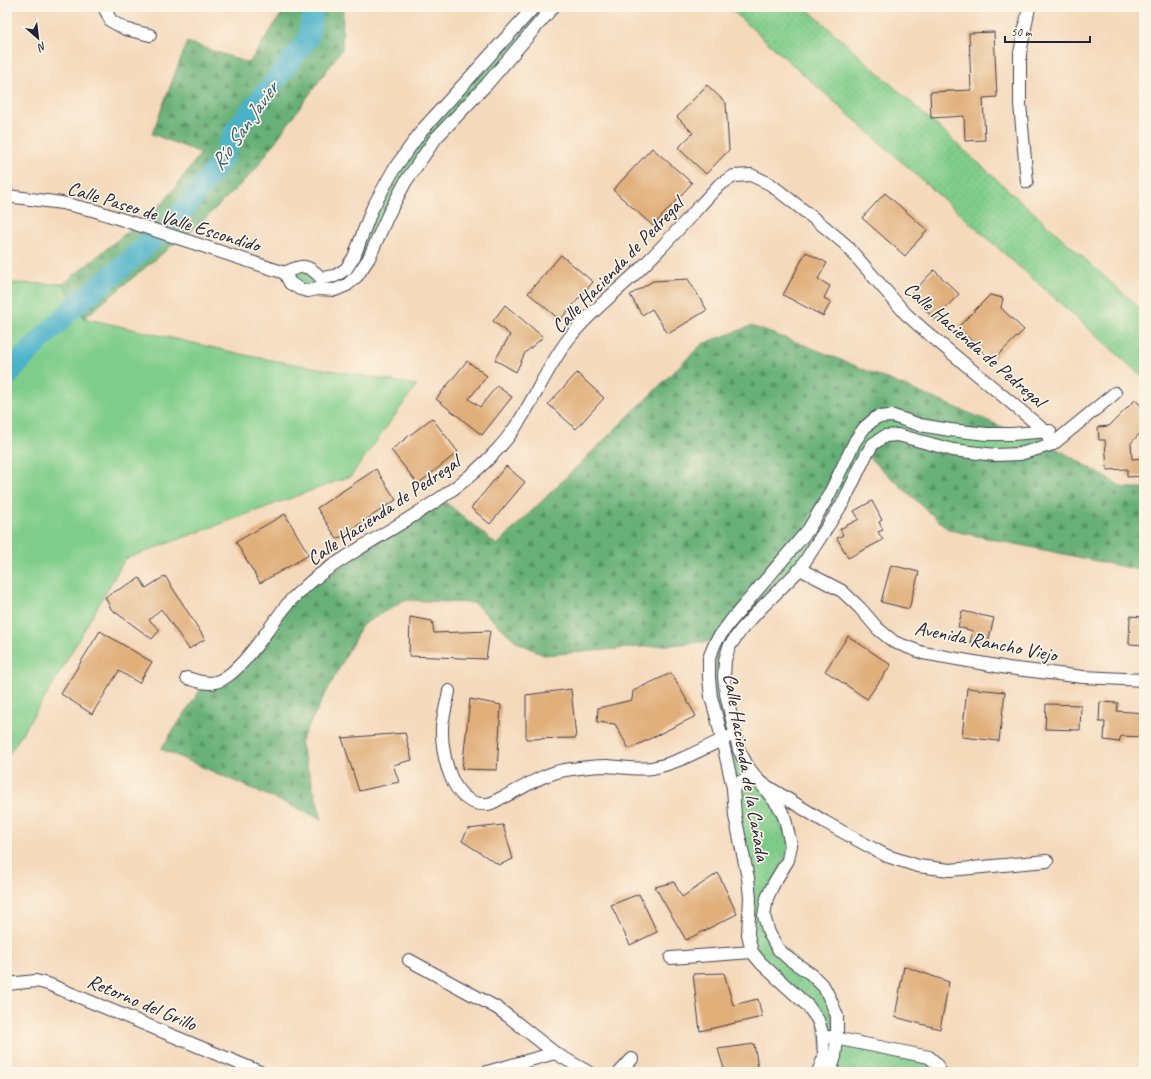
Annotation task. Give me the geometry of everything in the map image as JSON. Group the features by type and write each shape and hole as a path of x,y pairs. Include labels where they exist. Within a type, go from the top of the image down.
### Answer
{"street":[{"path":"104,7 111,21 125,29 150,35"},
{"path":"534,7 423,129 394,168 372,210 354,257 346,269 320,283 308,291 300,289 290,283 286,273 296,267 306,266 314,270 320,283 335,290 348,285 357,276 369,258 388,215 406,181 436,138 487,84 553,7"},
{"path":"1028,182 1020,104 1020,53 1029,7"},
{"name":"Calle Hacienda de Pedregal","path":"187,678 204,683 216,682 228,676 239,667 288,603 307,585 331,566 441,498 474,472 512,433 555,359 569,338 587,317 638,271 720,185 734,176 751,175 770,184 826,228 845,244 906,314 1045,431 1053,444"},
{"name":"Calle Paseo de Valle Escondido","path":"7,196 62,204 96,211 286,273"},
{"name":"Calle Hacienda de la Cañada","path":"837,1038 837,1016 824,987 811,974 789,959 778,949 769,933 764,916 767,898 788,860 791,845 785,819 780,808 748,766 739,750 734,734 724,677 725,660 729,647 755,614 800,569 844,501 866,455 873,444 886,436 898,435 953,450 995,455 1020,454 1053,444 1115,393"},
{"name":"Calle Hacienda de la Cañada","path":"752,952 748,934 750,898 748,878 735,816 733,788 711,697 709,658 716,642 730,622 808,530 828,497 855,441 864,427 877,417 893,416 920,425 957,431 1012,434 1045,431 1068,433"},
{"name":"Avenida Rancho Viejo","path":"783,559 795,557 798,560 800,569 842,591 860,608 878,630 894,642 923,653 1008,668 1068,676 1144,680"},
{"path":"449,691 442,726 443,750 449,774 459,792 473,802 488,804 513,794 534,781 558,771 582,767 631,769 652,768 673,762 734,734"},
{"path":"733,788 740,781 748,778 760,782"},
{"name":"Calle Hacienda de la Cañada","path":"760,782 825,822 868,846 887,856 918,866 950,870 1047,861"},
{"path":"671,958 752,952 775,976 808,1006 818,1020 823,1036 824,1057 818,1072"},
{"path":"409,960 497,1008 555,1053 588,1072"},
{"name":"Retorno del Grillo","path":"7,984 36,981 48,984 260,1072"},
{"path":"823,1036 929,1057 937,1064 940,1072"},
{"path":"830,1072 836,1057 837,1038"},
{"path":"487,1072 555,1053"},
{"path":"620,1072 632,1059"}],"green space":[{"path":"286,7 343,7 342,49 254,171 191,232 181,238 84,318 63,284 164,202 201,153 152,134 187,42 249,63"},
{"path":"534,7 553,7 436,138 369,258 335,290 290,283 296,267 322,278 346,269 394,169"},
{"path":"728,7 805,7 1144,312 1144,378"},
{"path":"7,283 63,284 84,318 254,357 417,385 351,476 125,559 46,696 7,757"},
{"path":"751,326 807,346 1061,451 1124,488 1144,488 1144,571 949,530 866,455 828,497 716,641 544,655 517,642 474,603 404,600 362,625 300,742 322,819 161,749 205,683 228,676 288,603 441,498 497,545 702,344"},
{"path":"877,417 920,425 1061,438 995,455 898,435 873,444 823,535 760,609 725,660 734,734 768,792 791,845 767,898 769,933 824,987 837,1037 929,1057 940,1072 818,1072 824,1057 818,1020 752,952 750,898 711,697 716,641 783,559 855,441"}],"building":[{"path":"994,32 997,97 983,98 985,140 965,141 964,116 931,118 930,92 971,90 969,33"},
{"path":"707,85 726,103 729,150 706,174 678,148 693,133 677,117"},
{"path":"652,148 692,183 653,226 613,190"},
{"path":"885,193 927,230 905,256 862,218"},
{"path":"806,252 827,263 818,279 830,286 824,298 831,302 823,316 783,295"},
{"path":"561,255 593,282 560,320 528,293"},
{"path":"934,270 959,294 935,319 910,295"},
{"path":"688,279 707,310 668,334 652,309 642,315 630,295 653,281"},
{"path":"990,295 1003,298 1001,308 1024,330 992,361 958,327"},
{"path":"505,305 543,337 525,353 516,372 495,360 510,335 493,321"},
{"path":"467,361 487,376 469,399 480,407 497,386 512,397 482,435 436,399"},
{"path":"577,373 604,398 576,429 548,404"},
{"path":"1135,400 1144,408 1144,429 1131,443 1132,459 1144,458 1144,476 1127,477 1127,469 1107,470 1105,440 1099,440 1098,427 1109,426"},
{"path":"432,418 458,452 418,484 391,450"},
{"path":"506,466 525,482 490,524 471,508"},
{"path":"376,469 396,500 337,539 317,508"},
{"path":"872,501 882,520 879,522 883,530 878,532 883,540 848,558 837,538 843,535 840,529 859,519 854,511"},
{"path":"285,514 309,555 260,583 236,542"},
{"path":"891,565 919,572 909,609 881,602"},
{"path":"165,576 205,639 189,649 161,609 149,620 160,630 152,639 111,609 105,597 140,578 146,588"},
{"path":"962,611 994,618 987,646 970,642 973,631 958,627"},
{"path":"1130,616 1144,617 1144,645 1129,644"},
{"path":"410,617 432,621 434,633 490,631 486,659 409,656"},
{"path":"100,631 152,662 139,683 119,671 92,714 61,694"},
{"path":"848,636 891,665 867,699 825,671"},
{"path":"671,673 696,716 629,749 615,724 597,722 598,708 632,700 633,691"},
{"path":"967,688 1005,692 999,741 962,737"},
{"path":"571,689 576,738 526,739 526,695"},
{"path":"470,699 501,705 497,770 462,769"},
{"path":"1100,702 1118,703 1117,711 1144,713 1144,737 1121,736 1119,742 1104,740 1105,722 1099,722"},
{"path":"1046,704 1081,705 1080,730 1045,729"},
{"path":"405,733 412,760 393,765 399,782 359,791 342,738"},
{"path":"503,825 513,859 499,865 462,841 468,829"},
{"path":"718,873 737,914 686,940 655,887 674,882 682,897"},
{"path":"639,894 657,932 630,945 611,905"},
{"path":"904,966 949,982 940,1029 895,1017"},
{"path":"724,973 733,1005 758,999 762,1017 700,1031 693,974"},
{"path":"754,1044 759,1072 725,1072 718,1049"}],"waterway":[{"name":"Río San Javier","path":"174,219 184,210 222,160 236,129 308,39 314,7"},
{"name":"Río San Javier","path":"7,377 23,358 79,302 128,262 156,236"}]}
